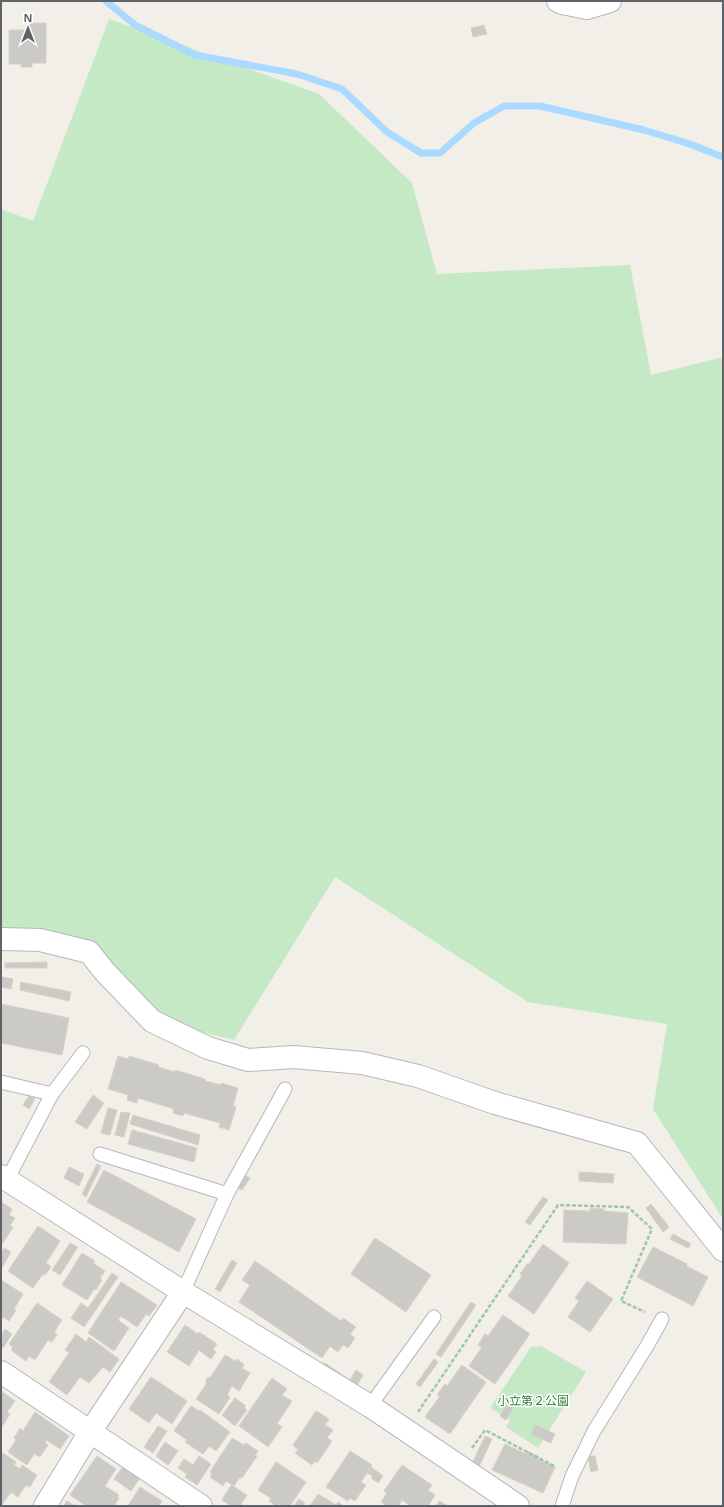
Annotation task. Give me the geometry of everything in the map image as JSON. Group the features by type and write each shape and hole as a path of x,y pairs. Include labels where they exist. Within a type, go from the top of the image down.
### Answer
{"street":[{"path":"558,1 587,8 610,1"},
{"path":"1,939 40,940 89,952 105,972 152,1021 208,1048 248,1060 294,1057 362,1063 376,1066 418,1076 496,1103 638,1143 723,1250"},
{"path":"4,1178 183,1292 370,1406 518,1506"},
{"path":"44,1506 90,1432 183,1292"},
{"path":"1,1372 201,1506"}],"lane":[{"path":"4,1178 52,1094 83,1053"},
{"path":"1,1082 52,1094"},
{"path":"183,1292 227,1194 285,1089"},
{"path":"100,1154 227,1194"},
{"path":"370,1406 434,1317"},
{"path":"562,1506 572,1476 594,1431 662,1319"}],"path":[{"path":"415,1416 558,1205 628,1207 652,1229 622,1301 662,1319"},
{"path":"470,1452 485,1430 572,1476"}],"green space":[{"path":"109,19 319,94 412,183 437,274 630,265 651,375 723,357 723,1219 653,1109 667,1024 528,1002 335,877 234,1040 158,1021 71,941 1,929 1,209 33,221"},
{"name":"小立第２公園","path":"541,1346 586,1372 538,1448 506,1427 510,1420 490,1408 531,1347"}],"building":[{"path":"29,23 46,23 46,63 32,63 32,67 21,67 21,64 9,64 9,30 29,30"},
{"path":"484,25 487,34 473,37 471,28"},
{"path":"47,962 47,968 5,968 5,963"},
{"path":"1,977 13,979 11,989 1,987"},
{"path":"21,982 71,992 69,1001 20,990"},
{"path":"1,1004 69,1018 62,1055 1,1043"},
{"path":"118,1056 128,1059 129,1056 159,1065 158,1067 175,1072 175,1070 205,1079 205,1081 221,1085 221,1083 238,1088 233,1106 236,1107 229,1130 219,1127 220,1123 184,1113 183,1116 173,1113 174,1109 138,1098 137,1103 127,1100 128,1095 108,1089"},
{"path":"93,1095 104,1103 87,1129 75,1122"},
{"path":"29,1096 35,1099 29,1109 23,1105"},
{"path":"108,1108 117,1110 110,1135 101,1133"},
{"path":"121,1112 130,1113 124,1137 115,1135"},
{"path":"133,1115 200,1135 198,1145 130,1124"},
{"path":"132,1130 197,1148 194,1162 128,1144"},
{"path":"97,1164 101,1166 86,1197 82,1194"},
{"path":"69,1167 84,1174 79,1186 64,1178"},
{"path":"104,1170 196,1219 179,1252 87,1202"},
{"path":"579,1172 614,1174 613,1183 579,1181"},
{"path":"242,1174 250,1178 242,1190 235,1186"},
{"path":"543,1197 548,1200 530,1225 525,1222"},
{"path":"1,1202 12,1209 9,1215 15,1218 10,1226 13,1227 1,1246"},
{"path":"651,1204 669,1227 663,1232 646,1208"},
{"path":"590,1208 628,1213 626,1244 563,1242 564,1210 590,1211"},
{"path":"38,1226 60,1241 46,1263 51,1267 45,1275 43,1274 33,1288 8,1271"},
{"path":"673,1234 691,1244 688,1248 670,1239"},
{"path":"375,1238 431,1275 406,1312 351,1274"},
{"path":"70,1243 78,1247 60,1275 52,1270"},
{"path":"543,1244 569,1263 534,1314 508,1296 522,1276 520,1274"},
{"path":"653,1247 687,1264 686,1266 708,1277 693,1306 637,1277"},
{"path":"4,1248 11,1252 1,1269 1,1253"},
{"path":"82,1253 95,1261 93,1263 105,1271 100,1278 102,1280 96,1290 94,1289 87,1300 62,1285"},
{"path":"232,1260 237,1263 220,1292 215,1289"},
{"path":"255,1261 341,1321 343,1318 356,1327 350,1334 355,1338 348,1348 343,1345 338,1352 330,1346 322,1358 239,1302 250,1285 242,1280"},
{"path":"112,1273 118,1277 84,1327 71,1318 81,1303 88,1308"},
{"path":"1,1280 23,1294 9,1321 3,1317 1,1320"},
{"path":"587,1281 613,1299 590,1332 568,1317 579,1301 575,1298"},
{"path":"121,1282 157,1305 149,1316 146,1314 137,1327 121,1316 118,1320 129,1328 114,1351 88,1333"},
{"path":"471,1302 476,1305 441,1357 436,1354"},
{"path":"37,1303 62,1320 54,1332 57,1334 52,1342 48,1340 35,1360 29,1356 26,1361 11,1350 13,1347 9,1344"},
{"path":"503,1315 530,1334 495,1384 469,1366 482,1347 478,1345 485,1334 488,1336"},
{"path":"185,1325 217,1344 213,1349 216,1352 211,1359 199,1350 189,1366 167,1352"},
{"path":"5,1329 12,1334 3,1348 1,1347 1,1335"},
{"path":"76,1334 86,1342 89,1337 119,1359 110,1372 103,1367 89,1383 80,1377 67,1395 49,1382 69,1353 65,1350"},
{"path":"225,1355 244,1364 242,1368 250,1373 239,1391 232,1386 227,1395 230,1397 219,1414 196,1399 207,1383 205,1382 208,1377 210,1378"},
{"path":"434,1359 438,1362 420,1387 416,1384"},
{"path":"325,1363 351,1381 347,1387 321,1369"},
{"path":"462,1365 486,1382 450,1434 425,1417 440,1396 437,1395 445,1384 447,1386"},
{"path":"356,1370 363,1375 357,1385 350,1380"},
{"path":"151,1377 187,1401 172,1424 156,1413 149,1423 129,1409"},
{"path":"272,1378 287,1389 282,1395 292,1401 277,1424 282,1427 268,1447 239,1426"},
{"path":"1,1391 15,1401 7,1412 10,1414 1,1428"},
{"path":"235,1398 246,1406 244,1408 247,1410 235,1426 222,1415"},
{"path":"508,1403 514,1407 506,1420 500,1416"},
{"path":"191,1406 199,1411 200,1410 230,1432 216,1451 209,1446 203,1454 185,1442 187,1440 174,1431"},
{"path":"316,1411 329,1419 325,1425 333,1430 327,1438 332,1441 317,1463 315,1461 312,1465 295,1453 298,1450 293,1445"},
{"path":"35,1412 69,1436 60,1449 47,1440 45,1443 48,1445 40,1457 34,1454 27,1465 8,1452 16,1440 14,1438 20,1428 23,1431"},
{"path":"535,1425 555,1434 551,1443 531,1434"},
{"path":"158,1426 167,1431 153,1453 144,1447"},
{"path":"485,1436 492,1439 479,1467 472,1464"},
{"path":"232,1438 244,1445 246,1443 258,1451 255,1455 257,1456 242,1478 240,1477 234,1486 226,1481 223,1486 210,1477 212,1473 210,1472"},
{"path":"165,1442 178,1451 168,1465 156,1456"},
{"path":"505,1444 526,1454 527,1451 539,1457 538,1459 555,1467 543,1493 492,1470"},
{"path":"350,1451 372,1465 361,1482 366,1485 355,1501 350,1498 348,1501 326,1487"},
{"path":"3,1453 16,1462 14,1465 20,1469 22,1465 37,1475 30,1487 26,1485 18,1497 11,1492 1,1506 1,1455"},
{"path":"97,1456 116,1469 105,1486 119,1495 117,1497 119,1498 114,1506 86,1506 70,1495"},
{"path":"199,1456 211,1464 197,1485 185,1477"},
{"path":"595,1456 598,1470 591,1472 588,1457"},
{"path":"184,1459 193,1465 187,1474 178,1468"},
{"path":"276,1462 306,1482 290,1506 282,1506 279,1504 276,1506 269,1501 271,1498 258,1490"},
{"path":"124,1465 141,1476 131,1491 114,1479"},
{"path":"402,1465 432,1485 428,1490 435,1495 428,1506 411,1506 402,1500 398,1506 387,1506 381,1502 387,1493 384,1491"},
{"path":"371,1467 383,1476 378,1483 371,1478 373,1476 367,1473"},
{"path":"231,1485 247,1495 240,1506 231,1506 222,1500"},
{"path":"140,1487 162,1501 159,1506 128,1506"},
{"path":"318,1494 336,1505 338,1502 344,1506 310,1506"},
{"path":"299,1499 305,1503 302,1506 294,1506"},
{"path":"67,1501 75,1506 63,1506"},
{"path":"439,1501 448,1506 436,1506"}],"waterway":[{"path":"106,1 135,25 195,55 297,74 342,89 387,132 421,153 440,153 474,123 504,106 540,106 644,130 687,143 723,157"}]}
